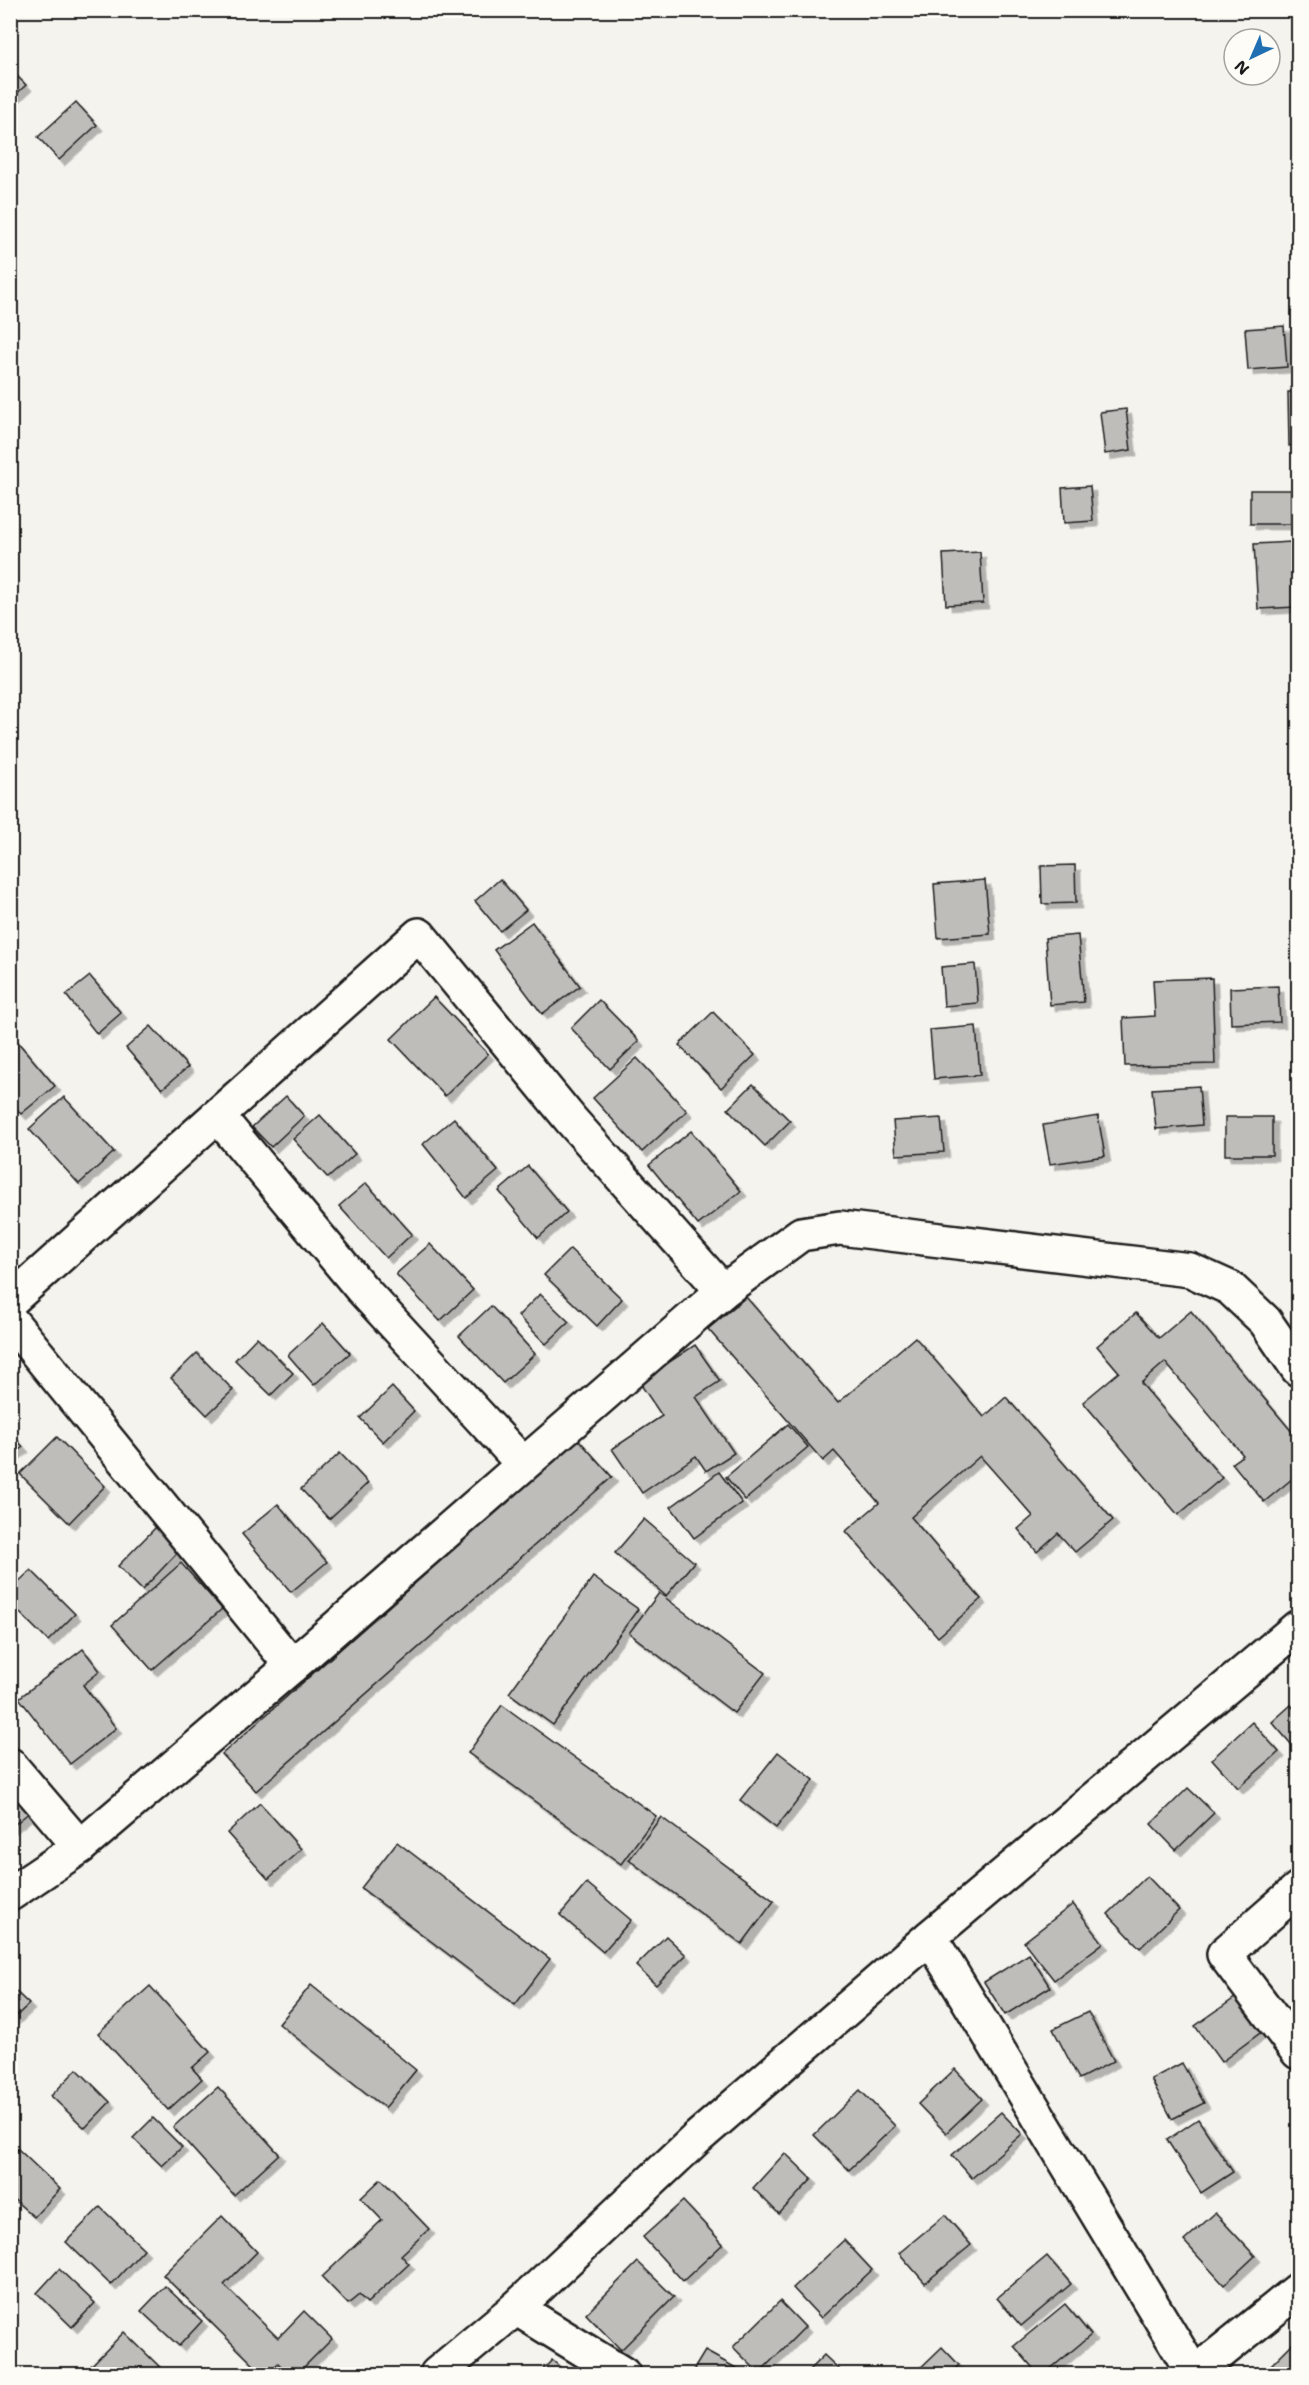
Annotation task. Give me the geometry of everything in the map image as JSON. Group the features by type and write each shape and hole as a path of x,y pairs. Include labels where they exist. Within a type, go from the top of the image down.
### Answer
{"street":[{"path":"10,1301 419,935 571,1120 723,1291"},
{"path":"218,1116 361,1288 523,1464"},
{"path":"10,1894 80,1846 292,1666 723,1291 801,1234 840,1228 1190,1270 1230,1288 1248,1304 1265,1320 1299,1369"},
{"path":"10,1320 292,1666"},
{"path":"436,2374 516,2308 696,2139 930,1937 1299,1627"},
{"path":"10,1765 80,1846"},
{"path":"1299,1889 1224,1954 1299,2052"},
{"path":"930,1937 1194,2374 1299,2290"},
{"path":"516,2308 623,2374"}],"building":[{"path":"10,69 26,85 10,100"},
{"path":"76,102 97,125 59,160 38,137"},
{"path":"1284,326 1287,367 1248,370 1245,329"},
{"path":"1288,392 1298,392 1298,445 1289,446"},
{"path":"1126,409 1131,450 1105,454 1100,412"},
{"path":"1090,486 1093,521 1064,523 1062,488"},
{"path":"1250,490 1291,490 1291,524 1250,524"},
{"path":"1291,542 1296,607 1258,609 1254,544"},
{"path":"980,552 983,603 946,605 943,554"},
{"path":"1075,865 1076,903 1042,904 1041,866"},
{"path":"500,879 526,910 500,931 475,901"},
{"path":"985,880 990,934 938,938 934,884"},
{"path":"532,922 580,986 542,1014 494,950"},
{"path":"1078,935 1084,1002 1050,1005 1045,938"},
{"path":"975,964 978,1003 944,1006 941,967"},
{"path":"90,976 121,1013 97,1034 66,995"},
{"path":"1212,978 1215,1064 1125,1066 1123,1018 1155,1016 1153,980"},
{"path":"1292,982 1298,982 1298,1060 1296,1061"},
{"path":"1278,986 1280,1022 1231,1024 1230,988"},
{"path":"434,997 488,1054 445,1096 391,1039"},
{"path":"599,1000 639,1041 610,1069 571,1028"},
{"path":"713,1012 755,1055 721,1088 679,1045"},
{"path":"151,1026 188,1067 162,1089 126,1048"},
{"path":"976,1026 980,1075 934,1079 930,1030"},
{"path":"11,1034 55,1086 21,1114 10,1102"},
{"path":"637,1058 687,1111 642,1152 593,1098"},
{"path":"753,1084 790,1121 765,1146 728,1109"},
{"path":"1199,1086 1202,1125 1156,1129 1152,1089"},
{"path":"286,1096 304,1116 271,1147 252,1127"},
{"path":"64,1097 114,1152 79,1184 29,1129"},
{"path":"320,1115 355,1154 328,1178 293,1139"},
{"path":"1098,1116 1105,1156 1050,1164 1043,1125"},
{"path":"1225,1117 1272,1117 1272,1155 1225,1155"},
{"path":"454,1118 498,1171 466,1198 423,1144"},
{"path":"941,1118 944,1152 896,1155 893,1121"},
{"path":"691,1131 741,1191 698,1225 649,1165"},
{"path":"528,1166 567,1212 538,1238 499,1191"},
{"path":"366,1183 412,1234 386,1258 339,1206"},
{"path":"430,1244 473,1290 440,1321 396,1274"},
{"path":"570,1249 622,1299 597,1326 544,1275"},
{"path":"540,1294 569,1322 546,1344 518,1316"},
{"path":"746,1297 838,1403 915,1337 984,1417 1006,1397 1113,1520 1075,1552 1058,1533 1037,1552 1018,1529 1033,1516 980,1456 911,1517 981,1599 938,1637 846,1531 879,1503 834,1451 823,1461 708,1329"},
{"path":"491,1306 535,1354 503,1383 459,1336"},
{"path":"1191,1311 1298,1439 1298,1474 1264,1502 1232,1463 1243,1455 1165,1362 1141,1383 1222,1478 1178,1515 1083,1402 1119,1372 1097,1346 1136,1313 1159,1338"},
{"path":"323,1323 350,1353 314,1385 288,1355"},
{"path":"257,1337 293,1373 271,1395 235,1360"},
{"path":"695,1345 720,1381 696,1397 734,1453 706,1471 696,1456 642,1493 612,1449 662,1416 639,1382"},
{"path":"197,1353 233,1390 207,1415 171,1378"},
{"path":"392,1387 414,1411 383,1442 360,1418"},
{"path":"788,1424 808,1447 745,1500 726,1477"},
{"path":"10,1432 23,1447 10,1457"},
{"path":"57,1437 105,1486 69,1523 20,1474"},
{"path":"578,1439 612,1477 256,1791 222,1754"},
{"path":"340,1453 368,1483 329,1519 301,1489"},
{"path":"719,1472 742,1503 694,1538 671,1507"},
{"path":"278,1504 327,1562 291,1592 242,1534"},
{"path":"644,1519 694,1562 666,1596 615,1553"},
{"path":"157,1526 181,1549 142,1590 118,1566"},
{"path":"181,1563 222,1609 152,1670 112,1625"},
{"path":"31,1570 75,1614 48,1641 10,1603 10,1590"},
{"path":"593,1577 638,1609 553,1725 509,1693"},
{"path":"659,1593 765,1673 734,1713 629,1633"},
{"path":"83,1649 100,1671 83,1685 116,1728 70,1764 19,1698"},
{"path":"502,1705 656,1816 621,1864 468,1753"},
{"path":"1291,1705 1298,1713 1298,1752 1272,1722"},
{"path":"1252,1722 1279,1752 1238,1788 1212,1759"},
{"path":"778,1752 814,1780 776,1828 740,1800"},
{"path":"10,1788 30,1812 10,1828"},
{"path":"1188,1788 1214,1813 1176,1850 1151,1824"},
{"path":"260,1803 301,1849 268,1879 227,1833"},
{"path":"661,1817 774,1901 742,1944 629,1860"},
{"path":"397,1842 550,1959 515,2005 361,1888"},
{"path":"1147,1876 1179,1910 1140,1948 1108,1914"},
{"path":"587,1883 631,1920 603,1952 560,1915"},
{"path":"1073,1904 1103,1943 1054,1980 1024,1942"},
{"path":"666,1936 686,1955 656,1985 636,1966"},
{"path":"1029,1954 1050,1987 1005,2015 984,1982"},
{"path":"311,1985 416,2070 385,2108 279,2024"},
{"path":"10,1986 29,2004 10,2022"},
{"path":"150,1986 210,2052 192,2068 202,2079 168,2110 98,2033"},
{"path":"1239,1995 1264,2030 1221,2062 1195,2026"},
{"path":"1088,2012 1114,2061 1079,2079 1053,2029"},
{"path":"1182,2063 1204,2103 1172,2119 1151,2079"},
{"path":"77,2069 110,2102 85,2128 51,2096"},
{"path":"955,2069 982,2099 946,2133 918,2104"},
{"path":"218,2087 279,2154 234,2195 173,2127"},
{"path":"860,2090 895,2126 849,2170 814,2135"},
{"path":"1001,2112 1022,2134 972,2178 952,2155"},
{"path":"153,2118 182,2147 162,2166 133,2138"},
{"path":"1198,2119 1233,2172 1201,2193 1167,2140"},
{"path":"18,2149 60,2189 34,2217 10,2196 10,2157"},
{"path":"785,2153 812,2179 779,2214 753,2188"},
{"path":"381,2179 429,2229 401,2255 409,2264 367,2303 359,2295 348,2304 322,2277 382,2220 361,2198"},
{"path":"683,2201 723,2244 683,2281 643,2237"},
{"path":"100,2207 144,2249 111,2285 66,2242"},
{"path":"1215,2213 1255,2256 1224,2285 1184,2241"},
{"path":"945,2215 971,2245 925,2283 899,2253"},
{"path":"222,2216 257,2252 224,2285 278,2338 304,2311 332,2339 297,2374 289,2374 278,2363 268,2374 263,2374 163,2275"},
{"path":"844,2240 872,2270 821,2318 793,2288"},
{"path":"1047,2256 1071,2284 1021,2326 997,2298"},
{"path":"638,2262 674,2297 621,2350 586,2314"},
{"path":"59,2269 95,2303 72,2327 37,2293"},
{"path":"165,2286 202,2321 179,2346 141,2311"},
{"path":"780,2301 805,2327 759,2373 733,2347"},
{"path":"1065,2304 1091,2335 1044,2374 1038,2374 1014,2346"},
{"path":"124,2332 167,2374 88,2374 85,2372"},
{"path":"1297,2339 1298,2374 1277,2374 1269,2367"},
{"path":"942,2347 959,2365 950,2374 914,2374"},
{"path":"705,2351 747,2374 691,2374"},
{"path":"824,2355 844,2374 805,2374"},
{"path":"552,2360 568,2374 539,2374"}]}
